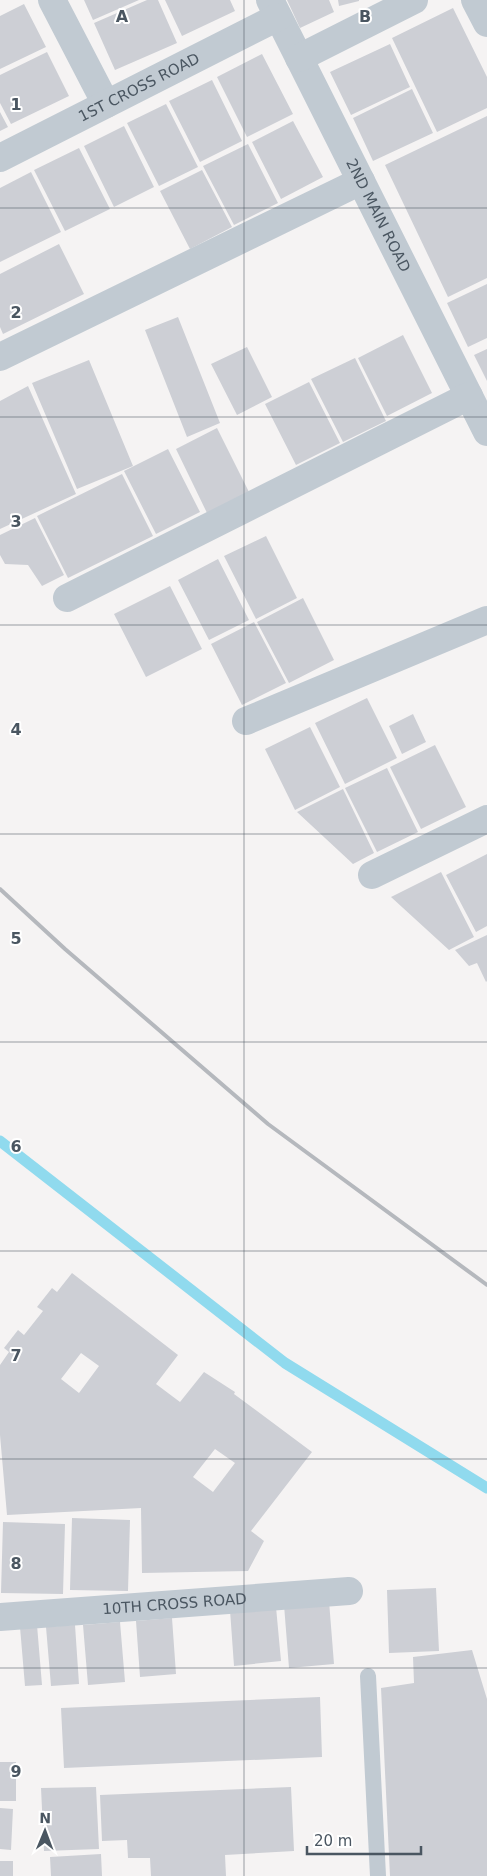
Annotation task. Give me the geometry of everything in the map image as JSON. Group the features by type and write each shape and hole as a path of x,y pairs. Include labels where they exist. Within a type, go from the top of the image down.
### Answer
{"street":[{"path":"52,0 106,104"},
{"path":"299,58 414,0"},
{"path":"476,0 487,23"},
{"name":"1ST CROSS ROAD","path":"0,158 106,104 274,8"},
{"name":"2ND MAIN ROAD","path":"274,8 487,432"},
{"path":"0,357 361,181"},
{"path":"67,598 469,396"},
{"path":"246,721 487,620"},
{"path":"372,875 487,819"},
{"name":"10TH CROSS ROAD","path":"0,1617 349,1591"}],"lane":[{"path":"368,1676 378,1876"}],"building":[{"path":"84,0 139,0 93,20"},
{"path":"147,0 158,0 177,43 115,70 94,23"},
{"path":"165,0 230,0 235,11 182,36"},
{"path":"287,0 329,0 334,12 300,28"},
{"path":"338,0 359,0 359,1 339,6"},
{"path":"24,4 46,47 0,69 0,16"},
{"path":"453,8 487,77 487,108 437,132 392,38"},
{"path":"390,44 410,87 351,115 330,72"},
{"path":"47,52 69,96 11,124 0,103 0,75"},
{"path":"262,54 293,114 247,137 217,77"},
{"path":"212,80 242,141 200,162 169,101"},
{"path":"412,89 433,133 373,161 353,118"},
{"path":"166,104 198,167 159,186 127,123"},
{"path":"0,112 8,127 0,131"},
{"path":"487,116 487,278 448,297 385,165"},
{"path":"293,121 323,177 281,199 252,142"},
{"path":"124,126 154,187 114,207 84,146"},
{"path":"248,144 278,203 234,225 203,166"},
{"path":"79,148 110,209 65,231 34,170"},
{"path":"202,170 232,227 190,249 160,191"},
{"path":"31,172 61,232 0,262 0,188"},
{"path":"59,244 84,294 3,334 0,327 0,274"},
{"path":"487,284 487,338 468,347 447,303"},
{"path":"178,317 220,423 187,437 145,330"},
{"path":"403,335 432,393 387,416 358,358"},
{"path":"247,347 272,397 237,415 211,364"},
{"path":"487,349 487,381 474,355"},
{"path":"355,358 386,421 343,442 311,379"},
{"path":"89,360 133,466 77,489 32,383"},
{"path":"309,382 340,443 296,465 265,404"},
{"path":"28,386 76,494 0,529 0,401"},
{"path":"217,428 249,492 207,513 176,449"},
{"path":"168,449 200,512 156,534 124,471"},
{"path":"122,474 153,536 68,578 37,516"},
{"path":"35,518 64,575 42,586 28,565 5,564 0,555 0,535"},
{"path":"266,536 297,598 256,619 224,556"},
{"path":"218,559 249,620 209,640 178,580"},
{"path":"170,586 202,649 146,677 114,614"},
{"path":"303,598 334,660 289,683 257,622"},
{"path":"254,622 286,683 242,705 211,644"},
{"path":"367,698 397,758 345,784 315,723"},
{"path":"413,714 426,742 402,754 389,726"},
{"path":"310,727 340,787 295,810 265,749"},
{"path":"435,745 466,807 421,829 390,767"},
{"path":"387,768 418,832 377,852 345,788"},
{"path":"343,789 374,853 353,864 297,812"},
{"path":"487,854 487,926 476,932 446,875"},
{"path":"441,872 474,937 449,950 391,897"},
{"path":"487,935 486,982 477,963 469,966 455,950"},
{"path":"72,1273 178,1355 156,1384 180,1402 204,1372 235,1392 234,1394 312,1452 251,1531 264,1541 248,1571 142,1573 141,1508 7,1515 0,1435 0,1365 9,1352 4,1348 18,1330 24,1335 43,1311 37,1307 52,1288 57,1292","holes":["81,1353 99,1366 79,1393 61,1379","215,1449 235,1463 213,1492 193,1477"]},
{"path":"72,1518 130,1520 128,1591 70,1590"},
{"path":"3,1522 65,1524 63,1594 1,1593"},
{"path":"436,1588 439,1651 389,1653 387,1590"},
{"path":"329,1601 334,1664 289,1668 284,1605"},
{"path":"276,1607 281,1661 234,1666 230,1610"},
{"path":"172,1618 176,1674 140,1677 136,1621"},
{"path":"120,1622 125,1682 88,1685 83,1625"},
{"path":"37,1625 42,1685 25,1686 20,1627"},
{"path":"75,1625 79,1684 51,1686 46,1627"},
{"path":"472,1650 487,1699 487,1876 390,1876 381,1688 414,1683 413,1657"},
{"path":"320,1697 322,1757 64,1768 61,1708"},
{"path":"0,1762 16,1762 16,1801 0,1801"},
{"path":"96,1787 99,1849 44,1851 41,1788"},
{"path":"291,1787 294,1851 225,1855 226,1876 151,1876 150,1858 128,1858 127,1840 102,1841 100,1795"},
{"path":"0,1808 13,1809 11,1850 0,1849"},
{"path":"101,1854 102,1876 51,1876 50,1857"},
{"path":"0,1861 13,1861 13,1876 0,1876"}],"waterway":[{"path":"0,1141 285,1363 487,1488"}],"railway":[{"path":"0,889 65,949 268,1124 487,1285"}]}
